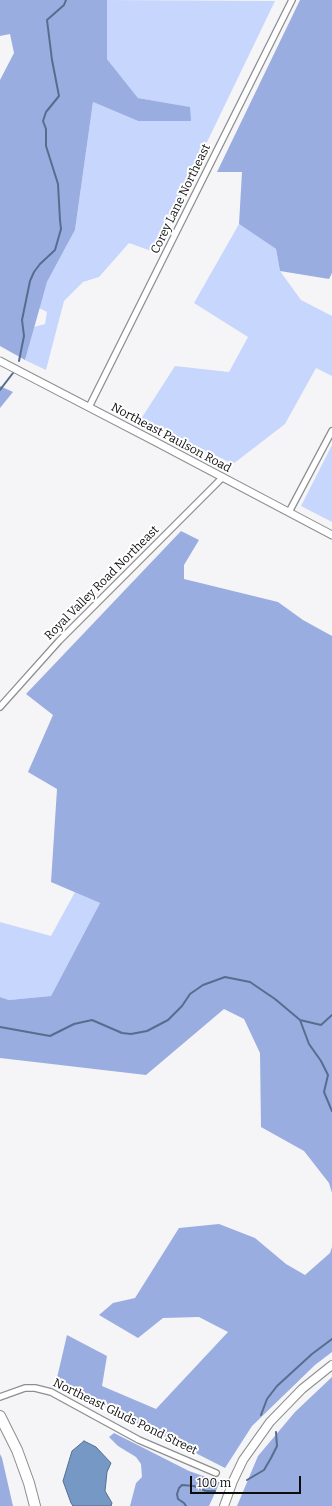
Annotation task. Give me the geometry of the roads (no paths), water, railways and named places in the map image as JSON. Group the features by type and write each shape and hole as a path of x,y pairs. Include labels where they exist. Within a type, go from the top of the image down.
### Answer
{"highway":[{"path":"0,1416 20,1456 35,1506"}],"main road":[{"path":"224,1506 233,1481 243,1460 270,1422 302,1389 332,1365"}],"street":[{"name":"Corey Lane Northeast","path":"89,407 292,0"},
{"name":"Northeast Paulson Road","path":"0,361 332,535"},
{"path":"289,512 332,431"},
{"name":"Royal Valley Road Northeast","path":"0,707 59,641 223,477"},
{"name":"Northeast Gluds Pond Street","path":"0,1397 25,1388 35,1388 51,1392 139,1440 216,1473"}],"waterway":[{"path":"19,361 24,336 22,320 30,281 40,264 55,250 61,229 58,184 46,146 46,129 43,121 46,112 59,96 52,60 47,20 64,5 66,0"},
{"path":"0,390 13,373"},
{"path":"0,1027 50,1036 74,1024 92,1020 122,1033 131,1034 147,1031 168,1020 182,1006 190,994 203,985 225,977 250,982 275,999 300,1020 309,1044 321,1061 328,1075 324,1092 332,1111"},
{"path":"300,1020 321,1025 332,1015"},
{"path":"261,1415 267,1399 277,1386 312,1354 332,1339"},
{"path":"247,1480 264,1470 277,1446 276,1432"},
{"path":"186,1506 178,1499 177,1494 182,1485 194,1486 206,1491 215,1491"}]}
